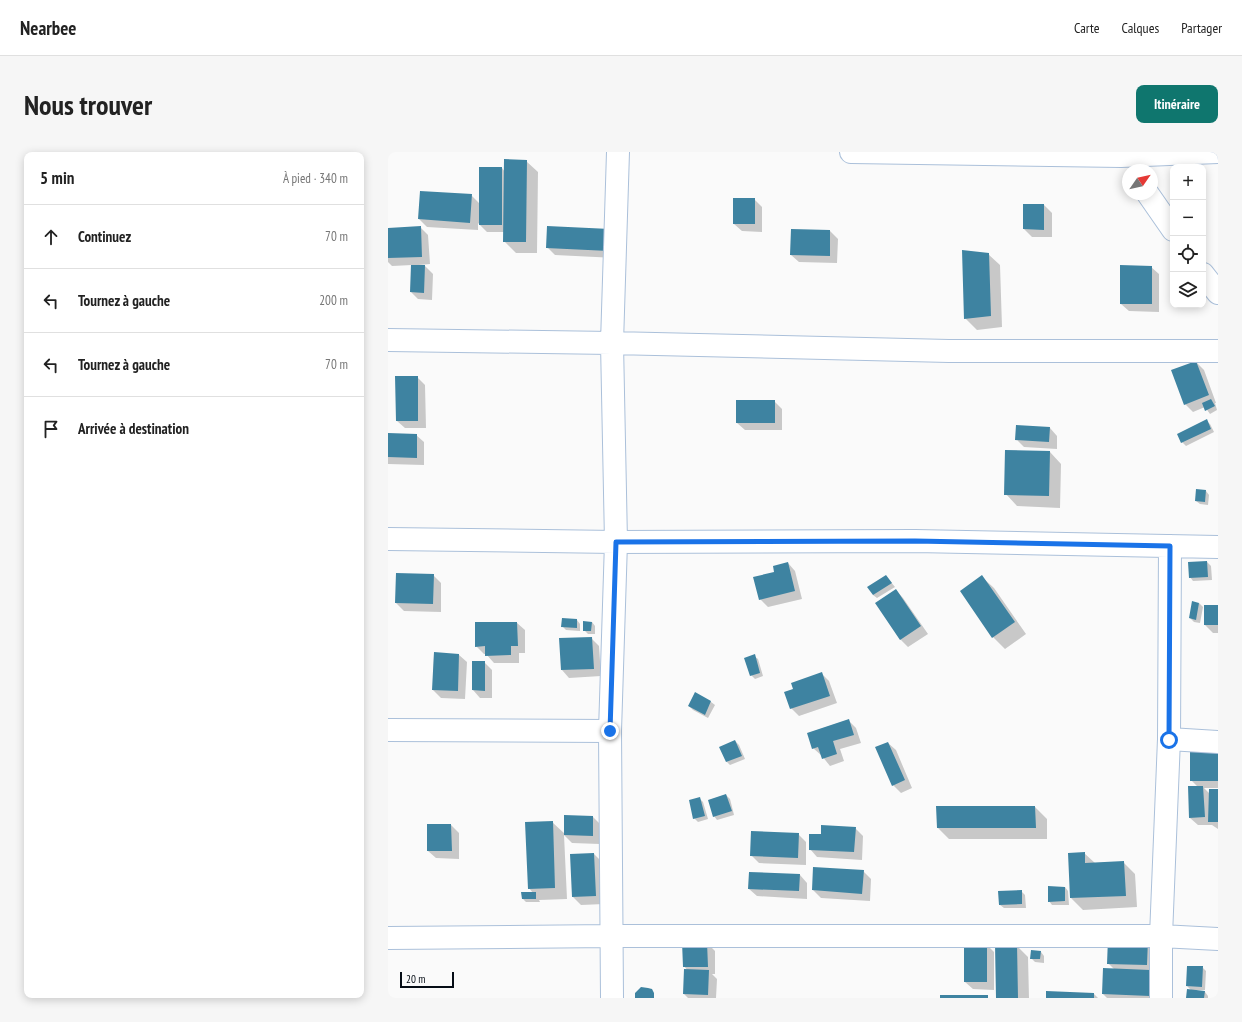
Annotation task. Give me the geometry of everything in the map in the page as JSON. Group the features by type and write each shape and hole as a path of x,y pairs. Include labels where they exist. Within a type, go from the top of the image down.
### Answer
{"street":[{"path":"612,998 610,731 616,542 612,342 618,152"},
{"path":"851,152 1124,159 1218,152"},
{"path":"1152,200 1170,226"},
{"path":"1206,278 1218,293"},
{"path":"388,340 612,342 949,351 1218,352"},
{"path":"388,538 616,542 915,541 1218,547"},
{"path":"1161,998 1161,936 1169,740 1170,546"},
{"path":"388,730 610,731"},
{"path":"1169,740 1218,742"},
{"path":"388,938 611,936 1161,936 1218,939"}],"building":[{"path":"504,159 527,160 526,242 503,242"},
{"path":"479,167 502,167 502,225 479,225"},
{"path":"420,191 472,194 470,223 418,219"},
{"path":"733,198 755,198 755,224 733,224"},
{"path":"1023,204 1044,204 1044,230 1023,229"},
{"path":"421,226 422,257 388,258 388,228"},
{"path":"547,226 610,229 609,251 546,248"},
{"path":"791,229 830,230 830,256 790,255"},
{"path":"962,250 989,253 991,316 964,319"},
{"path":"411,265 425,265 424,293 410,292"},
{"path":"1120,265 1152,266 1152,304 1120,304"},
{"path":"1196,361 1209,395 1184,405 1171,370"},
{"path":"395,376 418,376 418,421 396,421"},
{"path":"1211,399 1215,406 1205,411 1202,403"},
{"path":"736,400 775,400 775,423 736,423"},
{"path":"1207,419 1211,429 1181,443 1177,434"},
{"path":"1016,425 1050,427 1049,442 1015,440"},
{"path":"388,433 417,434 417,458 388,457"},
{"path":"1005,450 1050,451 1049,496 1004,495"},
{"path":"1196,489 1206,490 1205,502 1195,501"},
{"path":"1207,561 1208,577 1189,578 1188,562"},
{"path":"788,562 795,591 759,600 753,577 774,572 773,566"},
{"path":"396,573 434,574 433,604 395,603"},
{"path":"886,575 892,583 873,595 867,587"},
{"path":"982,575 1015,622 992,638 960,591"},
{"path":"896,589 921,626 900,640 875,603"},
{"path":"1192,601 1199,603 1196,620 1189,618"},
{"path":"1204,605 1218,605 1218,625 1204,625"},
{"path":"562,618 577,619 577,628 561,627"},
{"path":"583,621 592,622 591,631 583,631"},
{"path":"475,622 517,622 518,646 511,646 511,655 485,656 485,646 475,647"},
{"path":"592,637 594,669 561,670 559,638"},
{"path":"434,652 459,654 458,691 432,690"},
{"path":"755,654 760,673 750,676 744,658"},
{"path":"472,661 485,661 485,691 472,690"},
{"path":"822,672 830,696 790,709 784,692 793,689 791,683"},
{"path":"695,692 711,701 705,715 688,706"},
{"path":"849,719 854,735 833,741 837,754 822,759 818,747 812,749 807,733"},
{"path":"735,740 742,756 726,762 719,747"},
{"path":"888,742 905,780 892,786 875,747"},
{"path":"1190,751 1218,751 1218,781 1190,781"},
{"path":"1188,786 1203,786 1205,817 1189,818"},
{"path":"1209,789 1218,789 1218,822 1208,822"},
{"path":"726,794 732,811 713,817 708,800"},
{"path":"700,797 705,816 693,819 689,800"},
{"path":"936,806 1035,806 1036,828 937,828"},
{"path":"564,815 593,816 593,836 564,835"},
{"path":"553,821 555,888 528,889 525,822"},
{"path":"427,824 451,824 452,851 427,851"},
{"path":"821,825 856,827 854,852 809,850 809,834 821,834"},
{"path":"751,831 799,833 798,858 750,856"},
{"path":"1085,852 1085,863 1124,861 1126,896 1070,898 1068,853"},
{"path":"594,853 596,896 572,897 570,854"},
{"path":"813,867 864,870 862,894 812,890"},
{"path":"749,872 800,874 799,891 748,889"},
{"path":"1048,886 1065,887 1065,901 1048,902"},
{"path":"1022,890 1022,904 999,905 998,891"},
{"path":"521,892 536,892 536,899 522,899"},
{"path":"1108,938 1148,939 1147,965 1107,964"},
{"path":"682,942 707,942 708,967 683,967"},
{"path":"964,943 987,943 987,982 964,982"},
{"path":"995,944 1017,944 1018,998 996,998"},
{"path":"1031,950 1041,951 1040,959 1030,959"},
{"path":"1187,966 1203,966 1202,987 1186,986"},
{"path":"1103,968 1150,970 1150,996 1102,994"},
{"path":"684,969 709,970 708,995 683,994"},
{"path":"641,987 652,989 654,998 635,998 635,993"},
{"path":"1187,989 1205,991 1204,998 1186,998"},
{"path":"1046,991 1094,993 1094,998 1046,998"},
{"path":"940,995 988,995 988,998 940,998"}],"route":[{"path":"610,731 616,542 915,541 1170,546 1169,740"}]}
